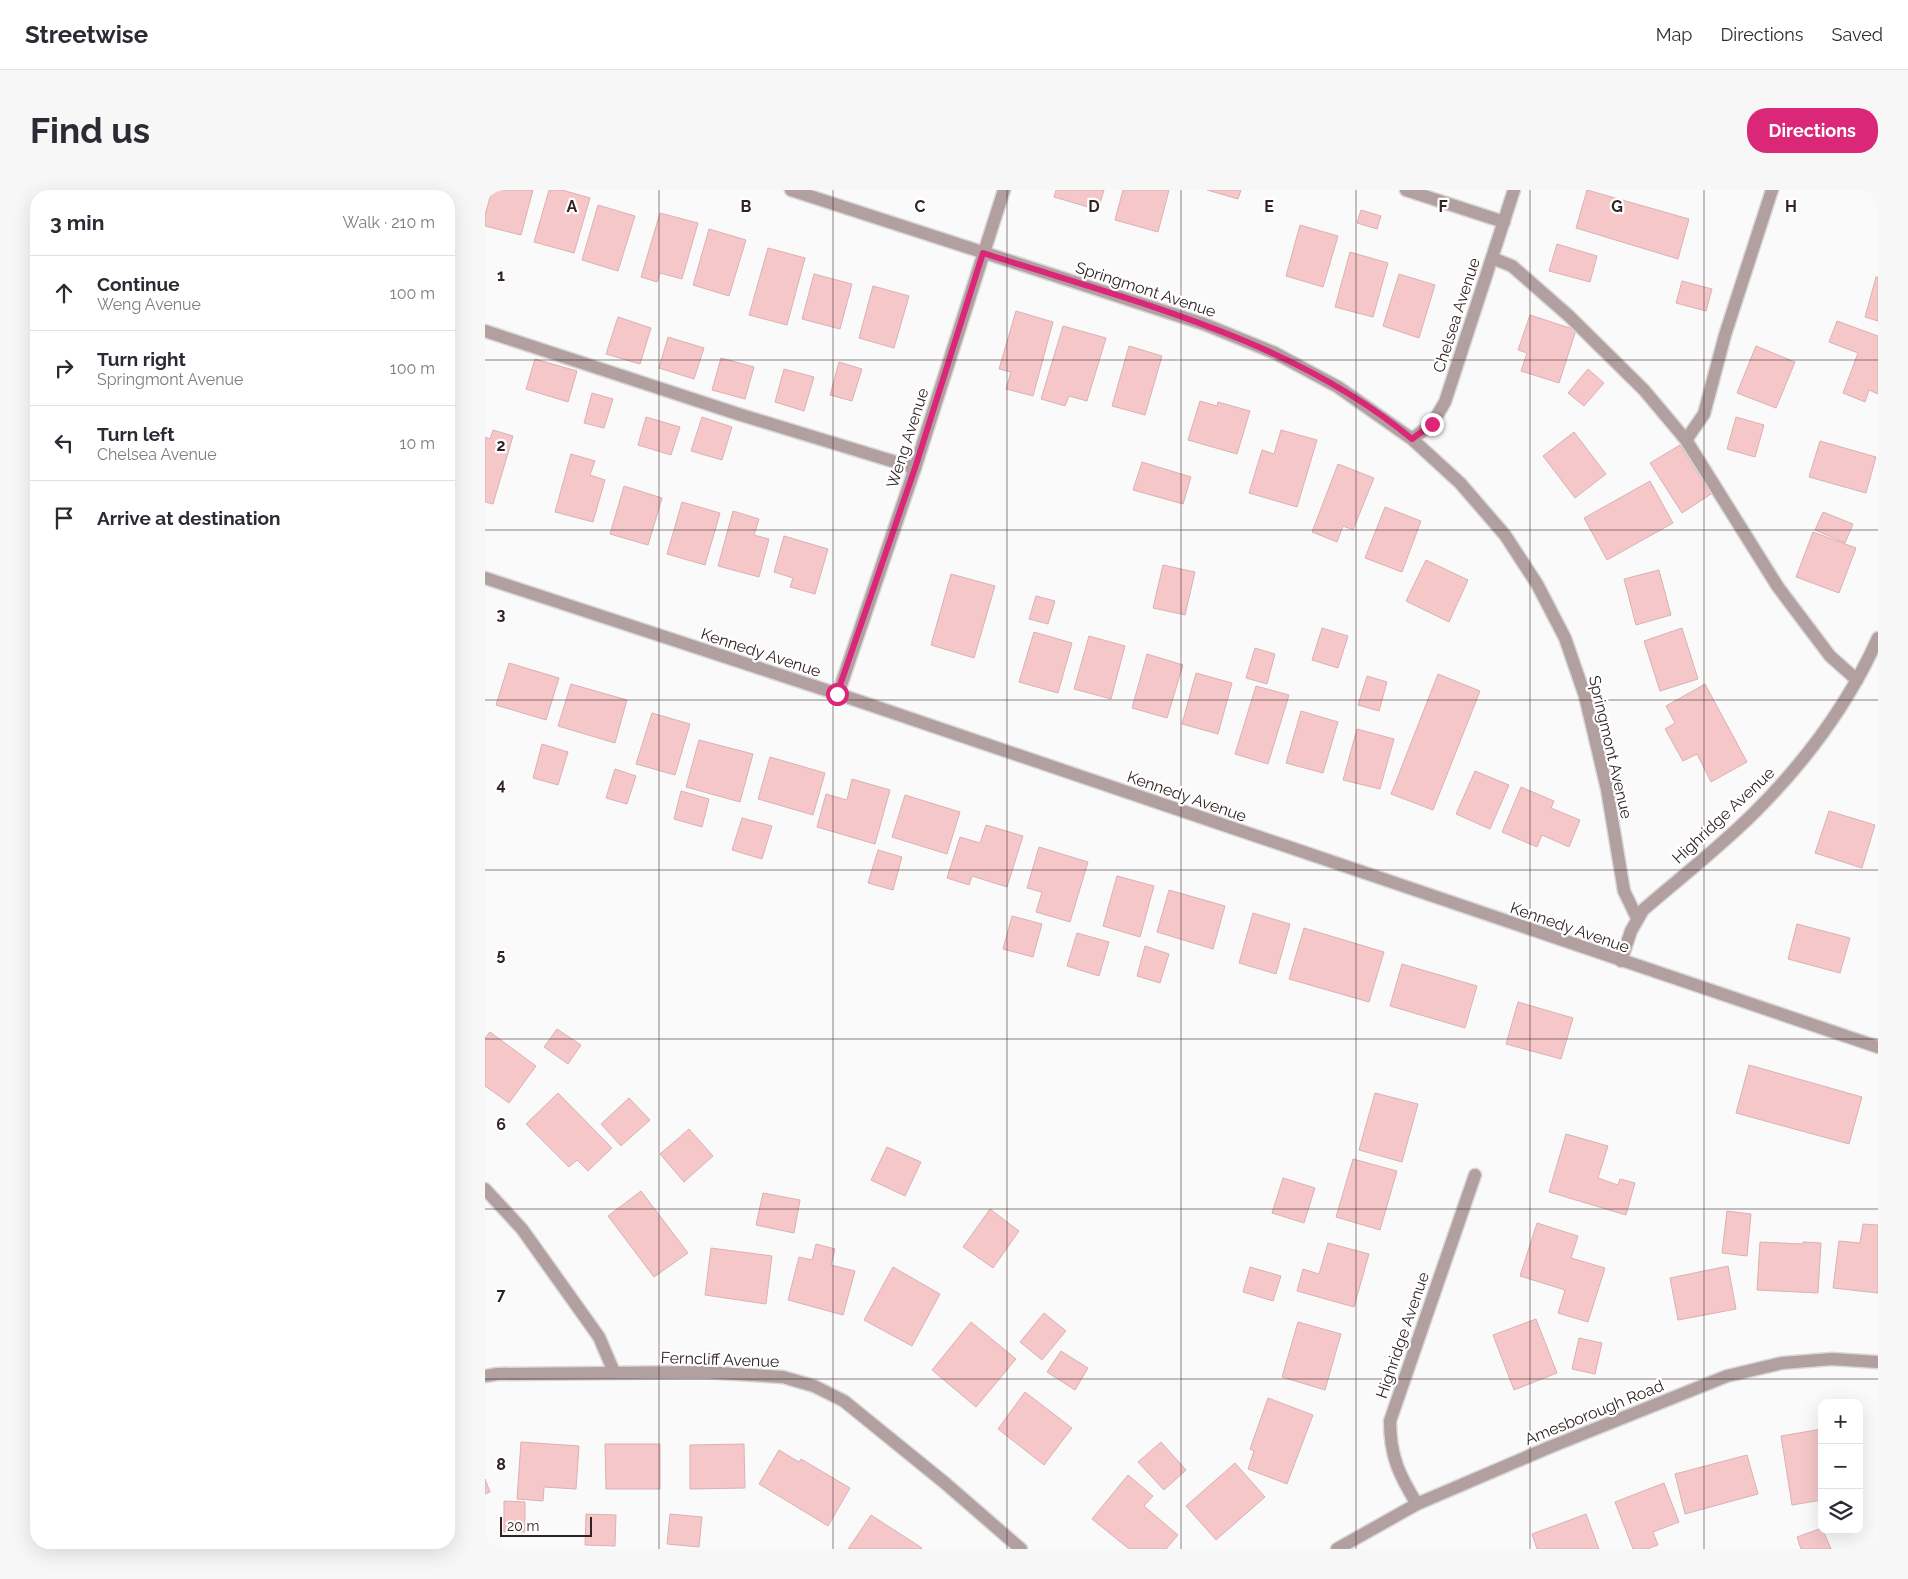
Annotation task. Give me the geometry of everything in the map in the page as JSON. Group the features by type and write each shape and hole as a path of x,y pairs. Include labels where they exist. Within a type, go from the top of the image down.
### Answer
{"street":[{"name":"Springmont Avenue","path":"791,190 1204,324 1275,353 1338,387 1412,439 1460,483 1505,535 1537,584 1565,638 1587,705 1607,789 1624,891 1637,918"},
{"name":"Weng Avenue","path":"837,694 915,468 1004,190"},
{"path":"1406,190 1504,222"},
{"name":"Chelsea Avenue","path":"1412,439 1432,424 1445,402 1514,190"},
{"path":"1685,440 1690,436 1704,414 1725,335 1772,190"},
{"path":"1492,258 1512,266 1569,316 1644,390 1685,440 1778,587 1830,656 1857,680"},
{"path":"485,331 738,414 915,468"},
{"name":"Kennedy Avenue","path":"485,578 837,694 1878,1047"},
{"name":"Highridge Avenue","path":"1621,961 1631,931 1643,910 1754,813 1785,780 1829,725 1857,680 1878,638"},
{"name":"Highridge Avenue","path":"1417,1504 1399,1475 1390,1442 1390,1421 1475,1175"},
{"path":"485,1189 522,1229 599,1337 614,1372"},
{"name":"Amesborough Road","path":"1337,1549 1417,1504 1550,1447 1727,1376 1782,1363 1832,1359 1878,1362"},
{"name":"Ferncliff Avenue","path":"485,1376 497,1374 704,1372 783,1377 814,1386 844,1401 945,1483 1021,1549"}],"building":[{"path":"492,190 533,190 521,235 485,226 485,215"},
{"path":"549,190 562,190 590,198 574,253 534,242"},
{"path":"1056,190 1104,190 1098,210 1054,197"},
{"path":"1123,190 1169,190 1158,232 1115,220"},
{"path":"1207,190 1241,190 1238,199"},
{"path":"1587,190 1689,219 1678,259 1576,228"},
{"path":"598,205 635,216 618,271 582,260"},
{"path":"1361,210 1381,216 1377,229 1357,223"},
{"path":"660,213 698,223 682,279 660,273 657,282 641,277"},
{"path":"1300,225 1338,236 1323,287 1286,276"},
{"path":"709,229 746,240 729,296 693,285"},
{"path":"1557,244 1597,256 1590,282 1549,271"},
{"path":"768,248 805,258 787,325 749,315"},
{"path":"1350,252 1388,263 1373,317 1335,307"},
{"path":"814,274 852,284 840,329 802,319"},
{"path":"1399,274 1435,285 1419,338 1383,326"},
{"path":"1876,277 1878,277 1878,321 1865,317"},
{"path":"1682,281 1712,289 1706,311 1676,303"},
{"path":"873,286 909,296 894,348 859,338"},
{"path":"1016,311 1053,322 1033,396 1006,389 1011,372 999,369"},
{"path":"1530,315 1576,330 1559,383 1521,371 1527,353 1518,350"},
{"path":"618,317 651,328 640,364 606,354"},
{"path":"1837,321 1878,336 1878,394 1869,390 1865,402 1843,393 1858,353 1829,342"},
{"path":"1063,326 1106,338 1087,401 1069,396 1065,406 1041,399"},
{"path":"668,337 704,348 694,379 659,368"},
{"path":"1129,346 1162,356 1145,415 1112,406"},
{"path":"1756,346 1795,362 1776,408 1737,393"},
{"path":"721,358 754,367 745,399 712,390"},
{"path":"535,359 577,371 568,402 526,389"},
{"path":"839,362 862,369 852,401 830,395"},
{"path":"784,369 814,377 804,411 775,402"},
{"path":"1588,369 1604,383 1584,406 1568,393"},
{"path":"592,393 613,399 604,428 584,423"},
{"path":"1200,401 1217,406 1218,402 1250,411 1237,454 1188,440"},
{"path":"646,417 680,427 671,455 638,445"},
{"path":"702,417 732,427 722,460 691,451"},
{"path":"1736,417 1764,425 1755,457 1727,449"},
{"path":"493,430 513,436 493,504 485,502 485,437 490,439"},
{"path":"1281,430 1317,440 1297,507 1249,493 1262,450 1274,454"},
{"path":"1574,432 1606,474 1575,498 1543,456"},
{"path":"1820,441 1876,457 1866,493 1809,477"},
{"path":"1680,445 1711,494 1682,513 1650,463"},
{"path":"571,454 595,461 590,475 605,480 593,522 555,512"},
{"path":"1142,462 1191,477 1183,504 1133,490"},
{"path":"1338,464 1374,478 1353,530 1343,526 1337,542 1312,532"},
{"path":"1650,481 1673,523 1607,560 1584,518"},
{"path":"624,486 662,498 648,545 610,534"},
{"path":"682,502 720,513 705,565 667,554"},
{"path":"1385,507 1421,521 1402,572 1365,558"},
{"path":"733,511 759,519 754,535 769,539 759,577 718,566"},
{"path":"1823,512 1853,524 1845,543 1815,530"},
{"path":"1813,532 1856,548 1839,593 1796,577"},
{"path":"784,536 828,549 815,594 790,587 793,578 774,572"},
{"path":"1426,560 1468,580 1449,622 1406,601"},
{"path":"1163,565 1195,572 1185,615 1153,608"},
{"path":"1659,570 1671,615 1636,625 1624,579"},
{"path":"951,574 995,586 974,658 931,645"},
{"path":"1036,596 1055,601 1048,624 1029,619"},
{"path":"1322,628 1348,636 1338,668 1312,660"},
{"path":"1682,628 1698,679 1660,691 1644,641"},
{"path":"1034,632 1072,643 1058,693 1019,682"},
{"path":"1089,636 1125,646 1111,699 1074,689"},
{"path":"1255,648 1275,654 1267,684 1246,678"},
{"path":"1147,654 1183,665 1167,718 1132,708"},
{"path":"509,663 559,678 546,720 496,705"},
{"path":"1196,673 1232,683 1218,734 1182,724"},
{"path":"1438,674 1480,691 1433,810 1391,794"},
{"path":"1367,676 1387,682 1379,711 1358,705"},
{"path":"571,684 627,700 615,743 558,726"},
{"path":"1705,684 1747,762 1711,782 1697,754 1683,761 1665,729 1675,723 1666,706"},
{"path":"1256,686 1289,695 1268,764 1235,754"},
{"path":"1301,711 1338,722 1323,773 1286,763"},
{"path":"652,713 690,724 675,775 636,764"},
{"path":"1357,729 1394,739 1380,789 1343,780"},
{"path":"699,740 753,754 740,802 686,787"},
{"path":"542,744 568,752 558,785 533,778"},
{"path":"770,757 825,773 813,815 758,799"},
{"path":"615,769 636,776 627,804 606,798"},
{"path":"1475,771 1509,785 1490,829 1456,814"},
{"path":"852,779 890,790 875,844 817,827 826,794 847,800"},
{"path":"1521,787 1554,801 1551,808 1580,820 1569,847 1542,835 1537,847 1502,832"},
{"path":"681,791 709,799 702,827 674,819"},
{"path":"905,795 960,812 947,854 892,837"},
{"path":"1829,811 1875,825 1862,868 1815,853"},
{"path":"742,818 772,826 762,859 732,850"},
{"path":"986,825 1023,836 1007,887 972,876 969,885 947,878 960,837 980,843"},
{"path":"1039,847 1088,862 1070,922 1036,912 1042,892 1027,888"},
{"path":"878,850 902,857 893,890 868,883"},
{"path":"1117,876 1154,886 1140,937 1103,926"},
{"path":"1169,890 1225,906 1213,949 1157,932"},
{"path":"1253,913 1290,924 1276,974 1239,963"},
{"path":"1012,916 1042,924 1033,957 1003,949"},
{"path":"1797,924 1850,938 1840,973 1788,959"},
{"path":"1304,928 1384,952 1369,1002 1289,979"},
{"path":"1077,933 1109,942 1099,976 1067,966"},
{"path":"1145,946 1169,954 1160,983 1137,976"},
{"path":"1402,964 1477,986 1465,1028 1390,1006"},
{"path":"1518,1002 1573,1018 1561,1059 1506,1044"},
{"path":"557,1029 581,1045 568,1064 544,1047"},
{"path":"490,1032 536,1066 509,1103 485,1086 485,1038"},
{"path":"1749,1065 1862,1097 1849,1144 1736,1113"},
{"path":"558,1093 612,1148 588,1171 577,1160 569,1167 526,1124"},
{"path":"1375,1093 1418,1104 1402,1162 1359,1150"},
{"path":"629,1098 650,1120 621,1146 601,1124"},
{"path":"689,1129 713,1156 684,1182 660,1154"},
{"path":"1566,1134 1608,1146 1598,1178 1618,1185 1620,1179 1635,1183 1626,1215 1549,1192"},
{"path":"887,1147 921,1162 905,1196 871,1180"},
{"path":"1353,1159 1397,1171 1380,1230 1336,1217"},
{"path":"1283,1178 1315,1188 1304,1223 1272,1213"},
{"path":"641,1191 688,1253 654,1277 608,1216"},
{"path":"763,1193 800,1200 794,1233 756,1225"},
{"path":"990,1209 1019,1231 993,1268 963,1247"},
{"path":"1727,1211 1751,1214 1747,1256 1722,1253"},
{"path":"1537,1223 1578,1236 1571,1258 1605,1268 1588,1322 1558,1313 1565,1290 1520,1276"},
{"path":"1863,1224 1878,1225 1878,1293 1833,1288 1839,1241 1860,1243"},
{"path":"1760,1242 1821,1243 1818,1293 1757,1290"},
{"path":"1328,1243 1369,1254 1354,1307 1297,1291 1303,1269 1319,1274"},
{"path":"816,1244 835,1249 831,1265 855,1271 843,1315 788,1300 799,1257 812,1260"},
{"path":"711,1248 772,1256 766,1304 705,1295"},
{"path":"1728,1266 1736,1309 1678,1320 1670,1278"},
{"path":"893,1267 940,1294 912,1346 864,1320"},
{"path":"1250,1267 1281,1276 1273,1301 1243,1292"},
{"path":"1044,1313 1066,1331 1042,1360 1020,1342"},
{"path":"1536,1319 1557,1373 1514,1390 1493,1335"},
{"path":"971,1322 1016,1359 976,1407 932,1370"},
{"path":"1298,1322 1341,1334 1325,1390 1282,1377"},
{"path":"1579,1338 1602,1343 1595,1374 1572,1369"},
{"path":"1061,1351 1088,1368 1075,1390 1047,1372"},
{"path":"1025,1392 1072,1428 1044,1465 998,1429"},
{"path":"1268,1398 1313,1415 1287,1484 1248,1469 1254,1451 1250,1449"},
{"path":"1818,1430 1818,1501 1792,1505 1781,1436"},
{"path":"521,1442 579,1446 576,1489 544,1487 543,1501 517,1499"},
{"path":"1161,1442 1186,1470 1164,1490 1138,1462"},
{"path":"605,1444 660,1444 660,1489 606,1489"},
{"path":"744,1444 745,1488 690,1489 690,1445"},
{"path":"779,1450 799,1462 801,1459 850,1488 828,1526 759,1484"},
{"path":"1747,1455 1758,1494 1685,1514 1675,1474"},
{"path":"1235,1463 1265,1497 1216,1540 1186,1506"},
{"path":"1128,1475 1153,1496 1144,1506 1178,1535 1166,1549 1129,1549 1092,1519"},
{"path":"485,1479 490,1492 485,1494"},
{"path":"1664,1483 1679,1522 1653,1532 1658,1545 1647,1549 1633,1549 1615,1502"},
{"path":"504,1501 525,1502 525,1532 504,1532"},
{"path":"586,1514 616,1515 615,1546 585,1545"},
{"path":"670,1514 702,1517 699,1547 667,1544"},
{"path":"1586,1514 1599,1549 1537,1549 1532,1534"},
{"path":"871,1515 922,1548 848,1549"},
{"path":"1818,1529 1818,1534 1825,1534 1831,1549 1801,1549 1797,1537"}],"route":[{"path":"837,694 915,468 983,253 1204,324 1275,353 1338,387 1412,439 1432,424"}]}
